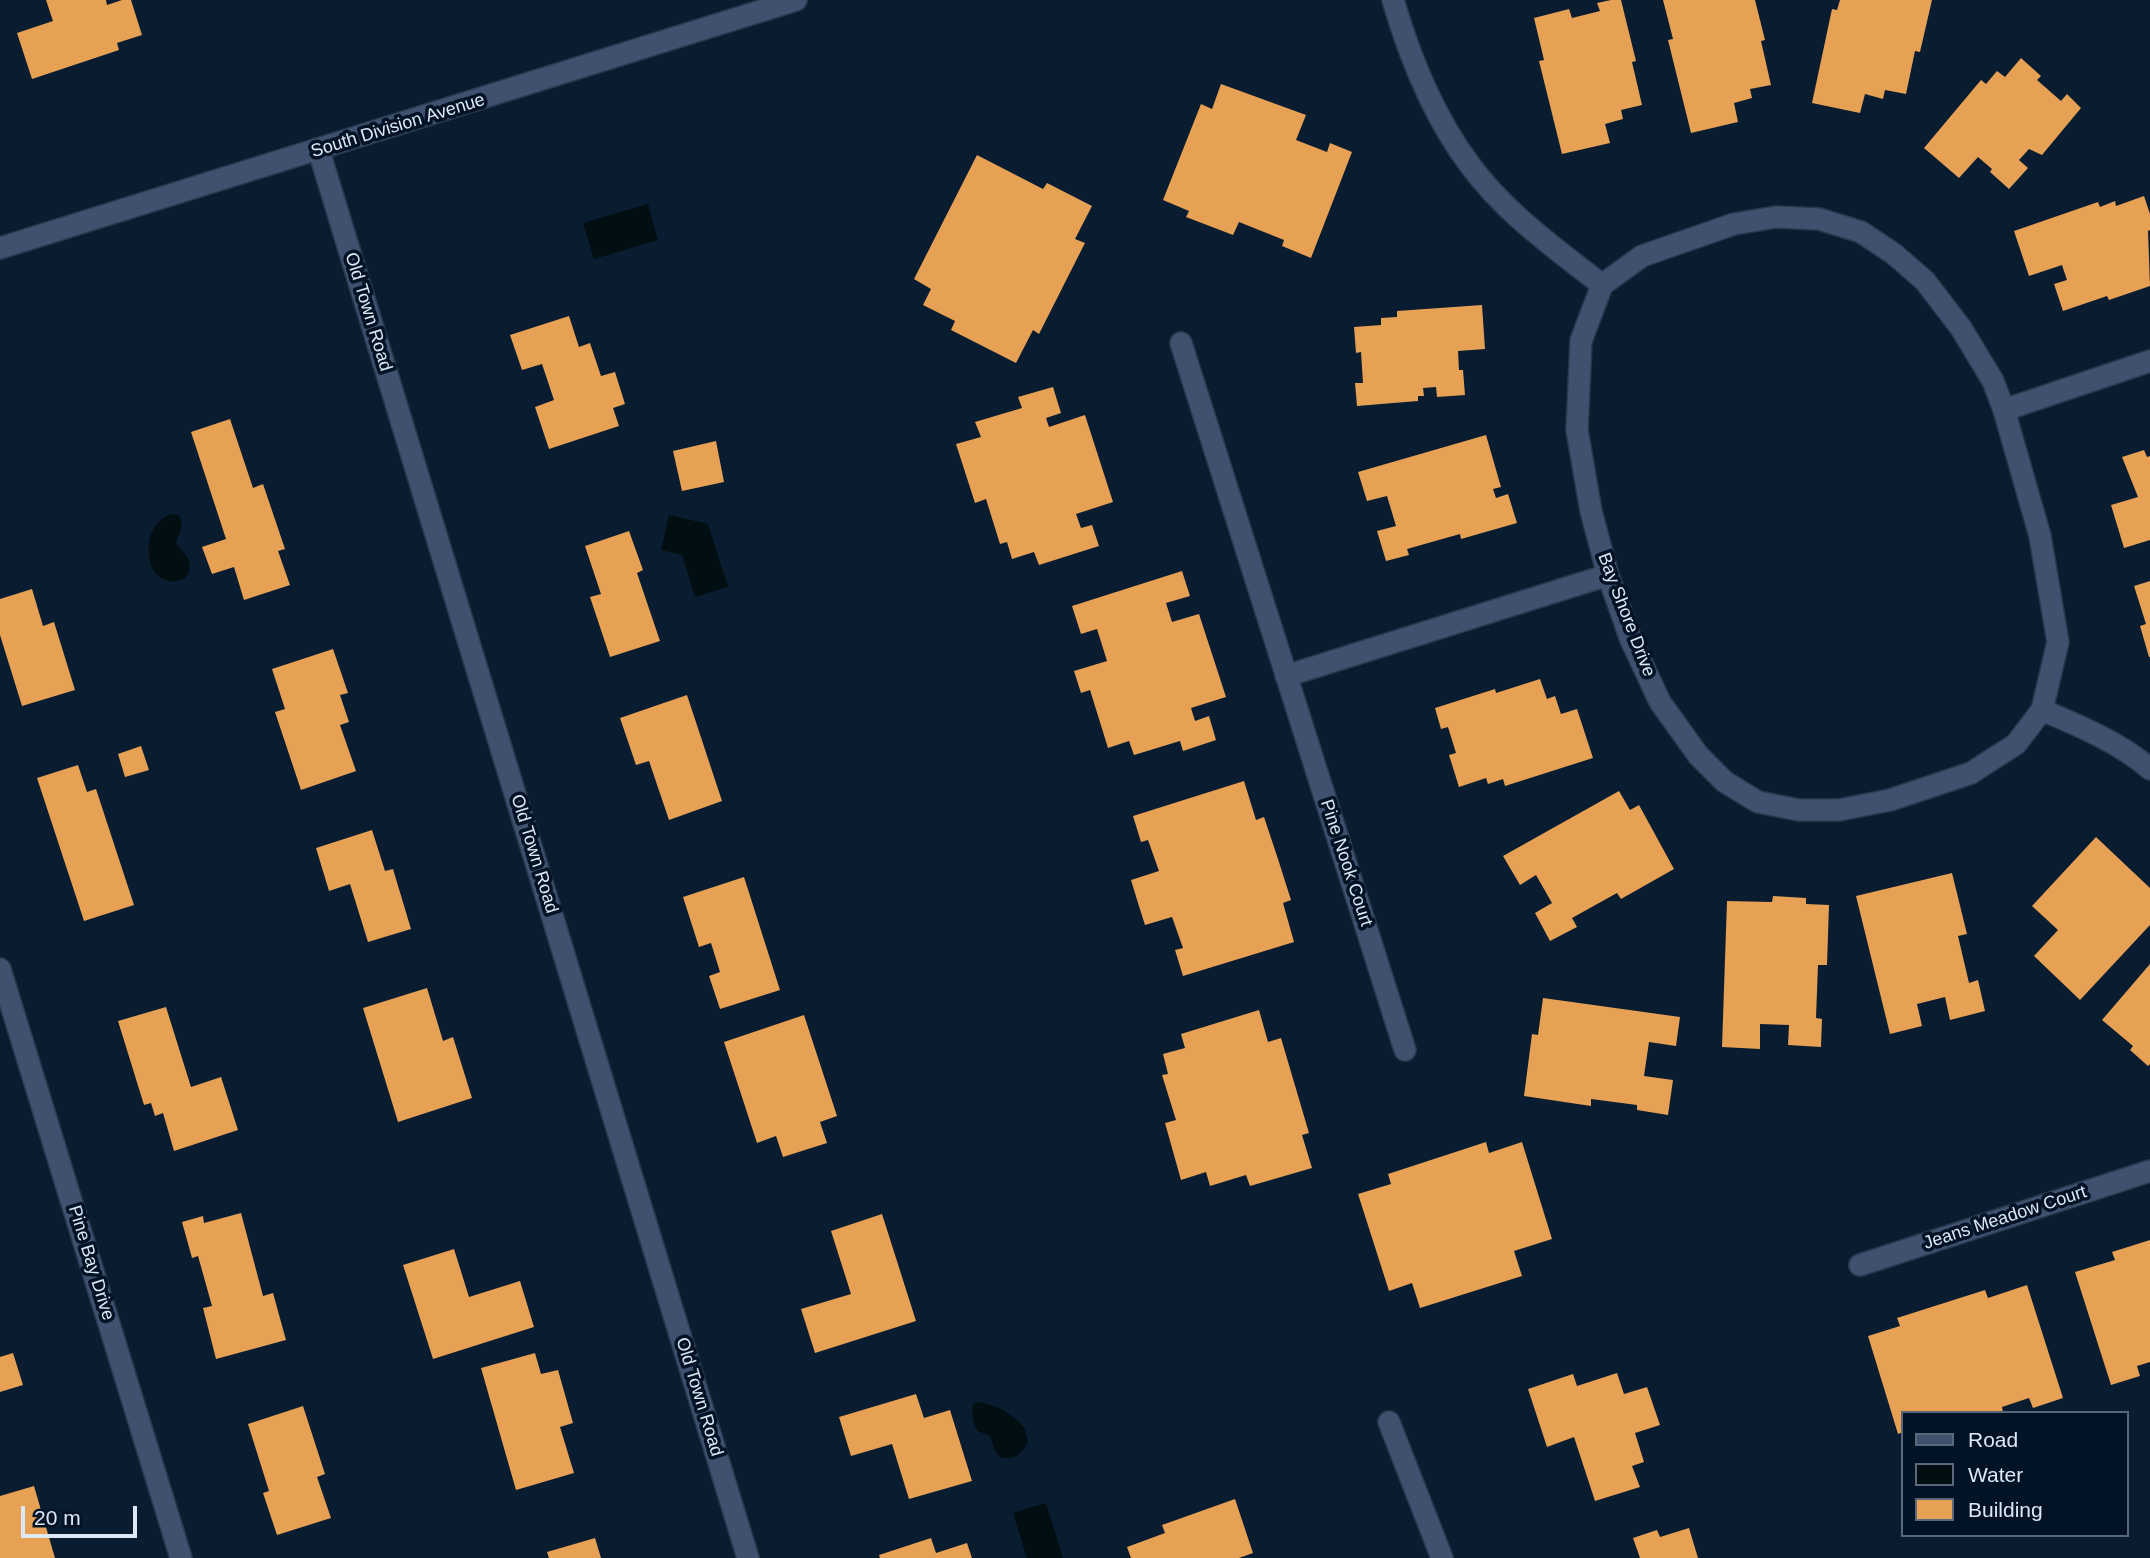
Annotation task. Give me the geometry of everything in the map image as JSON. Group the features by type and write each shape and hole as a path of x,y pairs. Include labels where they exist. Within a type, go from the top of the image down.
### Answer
{"street":[{"name":"South Division Avenue","path":"0,248 796,0"},
{"path":"1392,0 1430,102 1470,166 1502,202 1536,233 1602,285"},
{"name":"Old Town Road","path":"319,150 748,1558"},
{"name":"Bay Shore Drive","path":"1776,216 1819,219 1861,232 1894,254 1925,281 1961,328 1993,382 2004,410 2040,536 2058,642 2042,710 2016,744 1971,773 1941,785 1890,800 1839,810 1799,810 1758,802 1725,782 1698,755 1660,702 1631,640 1608,575 1591,511 1577,430 1581,341 1602,285 1642,256 1734,224 1776,216"},
{"name":"Pine Nook Court","path":"1181,344 1405,1050"},
{"path":"2004,410 2150,361"},
{"path":"1286,676 1608,575"},
{"path":"2042,710 2089,730 2150,769"},
{"name":"Pine Bay Drive","path":"0,969 181,1558"},
{"name":"Jeans Meadow Court","path":"1860,1265 2150,1171"},
{"path":"1389,1422 1441,1558"}],"water":[{"path":"648,204 658,240 594,259 583,223"},
{"path":"171,514 179,515 181,519 176,543 189,561 189,571 178,581 161,578 154,571 149,559 151,533 162,519"},
{"path":"669,515 708,524 728,587 695,597 682,555 661,550"},
{"path":"974,1403 1000,1408 1024,1427 1028,1442 1018,1455 1001,1458 995,1451 990,1436 978,1431 972,1414"},
{"path":"1046,1503 1063,1558 1027,1558 1013,1513"}],"building":[{"path":"46,0 106,0 107,5 131,0 142,35 117,43 119,50 32,79 17,33 53,21"},
{"path":"1621,0 1636,61 1632,62 1642,105 1621,110 1623,119 1605,124 1610,143 1562,154 1539,61 1544,60 1534,18 1569,9 1572,18 1600,11 1597,3"},
{"path":"1663,0 1755,0 1765,40 1761,41 1771,85 1750,89 1752,98 1734,103 1738,122 1691,133 1668,40 1673,39"},
{"path":"1840,0 1932,0 1920,52 1915,51 1906,94 1885,90 1883,99 1865,94 1860,113 1812,103 1832,9 1837,10"},
{"path":"2021,58 2041,76 2037,80 2061,101 2067,94 2081,108 2042,155 2029,149 2019,160 2028,168 2009,189 1978,157 1959,178 1924,148 1981,80 1986,84 1997,71 2005,77"},
{"path":"1221,84 1306,115 1296,140 1327,152 1330,143 1352,152 1311,258 1282,246 1284,240 1239,222 1233,235 1186,217 1189,211 1163,200 1201,104 1212,109"},
{"path":"977,155 1043,189 1047,183 1092,206 1075,239 1085,243 1039,334 1033,330 1016,363 951,330 955,321 923,305 931,289 914,279"},
{"path":"2144,196 2150,214 2150,286 2109,300 2107,296 2063,311 2054,284 2067,280 2062,265 2029,276 2014,231 2098,202 2100,207 2115,201 2116,206"},
{"path":"1482,305 1485,349 1458,351 1465,395 1437,397 1436,387 1423,388 1424,396 1418,396 1418,401 1357,406 1355,383 1363,383 1361,352 1356,353 1354,327 1381,325 1381,318 1397,317 1397,311"},
{"path":"569,316 579,347 590,343 601,376 615,372 625,404 613,408 619,426 549,449 535,407 554,400 542,364 522,370 510,335"},
{"path":"1053,387 1061,413 1046,418 1049,427 1085,415 1113,502 1076,514 1081,528 1092,525 1099,546 1039,565 1034,552 1012,559 1007,542 1000,544 986,499 975,503 956,444 981,437 975,422 1022,408 1018,397"},
{"path":"230,419 253,488 263,484 285,549 278,551 290,585 244,600 234,567 212,574 202,547 226,539 191,432"},
{"path":"1486,435 1501,487 1493,489 1496,498 1508,494 1517,523 1461,539 1460,534 1407,549 1409,555 1386,561 1377,531 1396,526 1387,496 1367,501 1358,472"},
{"path":"716,441 724,482 682,491 673,451"},
{"path":"2144,450 2147,457 2150,456 2150,540 2124,548 2111,505 2138,497 2122,457"},
{"path":"629,531 643,570 637,573 660,641 610,657 590,597 601,594 585,546"},
{"path":"1182,571 1190,596 1166,603 1172,622 1199,614 1226,697 1191,708 1195,721 1209,716 1216,740 1183,751 1180,741 1134,755 1129,741 1108,748 1090,690 1081,693 1074,671 1107,661 1097,629 1081,634 1072,606"},
{"path":"2150,581 2149,657 2140,626 2146,624 2134,586"},
{"path":"32,589 43,626 54,622 75,690 22,706 0,635 0,599"},
{"path":"333,649 348,693 340,695 349,722 340,725 356,771 301,790 275,712 285,709 272,669"},
{"path":"1540,679 1547,699 1555,696 1561,714 1577,709 1593,758 1505,786 1503,779 1488,784 1486,778 1459,787 1449,755 1456,753 1448,727 1441,729 1435,708 1495,689 1496,693"},
{"path":"687,695 722,801 669,820 649,761 636,765 620,718"},
{"path":"141,746 149,770 125,777 118,754"},
{"path":"78,765 87,792 96,789 134,905 84,921 37,778"},
{"path":"1244,781 1256,820 1264,817 1291,900 1283,903 1294,942 1183,976 1175,950 1183,948 1172,917 1145,925 1138,903 1131,880 1159,871 1148,840 1141,842 1133,816"},
{"path":"1619,791 1630,810 1639,805 1674,869 1621,899 1617,893 1572,918 1577,927 1550,941 1535,913 1552,903 1536,875 1520,885 1503,856"},
{"path":"372,830 385,871 393,869 411,929 368,942 350,884 329,891 316,848"},
{"path":"2096,837 2150,888 2150,925 2080,1000 2034,956 2058,930 2032,906"},
{"path":"1952,873 1967,934 1958,936 1969,983 1978,980 1985,1011 1950,1020 1945,997 1917,1004 1922,1026 1890,1034 1856,896"},
{"path":"744,877 780,990 720,1009 709,976 720,972 711,943 699,947 683,897"},
{"path":"1773,896 1806,898 1806,904 1829,905 1827,965 1818,965 1816,1018 1822,1019 1821,1047 1788,1045 1789,1025 1760,1024 1760,1049 1722,1047 1727,901 1772,902"},
{"path":"2150,964 2148,1066 2130,1050 2133,1046 2102,1020"},
{"path":"427,988 443,1041 453,1037 472,1098 398,1122 363,1008"},
{"path":"1543,998 1680,1017 1676,1046 1649,1042 1644,1076 1673,1080 1668,1115 1637,1110 1637,1105 1591,1099 1591,1106 1524,1096 1532,1034 1538,1035"},
{"path":"166,1007 191,1087 221,1077 238,1130 174,1151 163,1113 155,1116 151,1103 144,1105 118,1021"},
{"path":"1259,1010 1268,1042 1281,1038 1309,1133 1302,1135 1312,1168 1250,1186 1246,1175 1210,1186 1206,1172 1181,1180 1165,1123 1176,1120 1162,1075 1168,1074 1163,1054 1185,1048 1181,1034"},
{"path":"804,1015 837,1116 820,1122 827,1143 783,1157 776,1136 757,1143 724,1042"},
{"path":"1486,1142 1489,1153 1522,1142 1552,1239 1514,1251 1522,1276 1420,1308 1412,1283 1389,1291 1358,1194 1391,1184 1388,1174"},
{"path":"241,1213 263,1296 273,1293 286,1340 216,1359 203,1308 212,1306 198,1256 192,1258 182,1222 203,1216 204,1223"},
{"path":"882,1214 916,1321 815,1353 801,1309 851,1294 831,1231"},
{"path":"2150,1240 2150,1362 2137,1366 2140,1376 2111,1385 2075,1272 2115,1260 2112,1252"},
{"path":"454,1249 469,1297 520,1281 534,1327 433,1359 403,1265"},
{"path":"2027,1285 2063,1398 2033,1408 2029,1398 2002,1407 2003,1411 1902,1411 1902,1432 1898,1434 1868,1336 1900,1326 1897,1318 1985,1290 1988,1298"},
{"path":"13,1353 23,1385 0,1392 0,1357"},
{"path":"535,1353 541,1374 558,1370 573,1423 560,1427 574,1473 516,1490 481,1368"},
{"path":"1617,1373 1624,1394 1647,1387 1660,1425 1635,1433 1644,1462 1632,1466 1640,1487 1595,1501 1574,1437 1547,1447 1528,1389 1573,1374 1577,1386"},
{"path":"916,1394 924,1418 950,1410 972,1481 909,1499 892,1444 851,1456 839,1417"},
{"path":"303,1406 325,1474 317,1477 331,1518 277,1535 263,1493 269,1491 248,1424"},
{"path":"34,1486 55,1558 0,1558 0,1496"},
{"path":"1235,1499 1253,1553 1239,1558 1131,1558 1127,1547 1165,1533 1162,1525"},
{"path":"1689,1528 1698,1558 1640,1558 1633,1538 1657,1530 1660,1537"},
{"path":"595,1538 601,1558 549,1558 547,1552"},
{"path":"931,1538 936,1553 967,1543 972,1558 880,1558 879,1555"}]}
